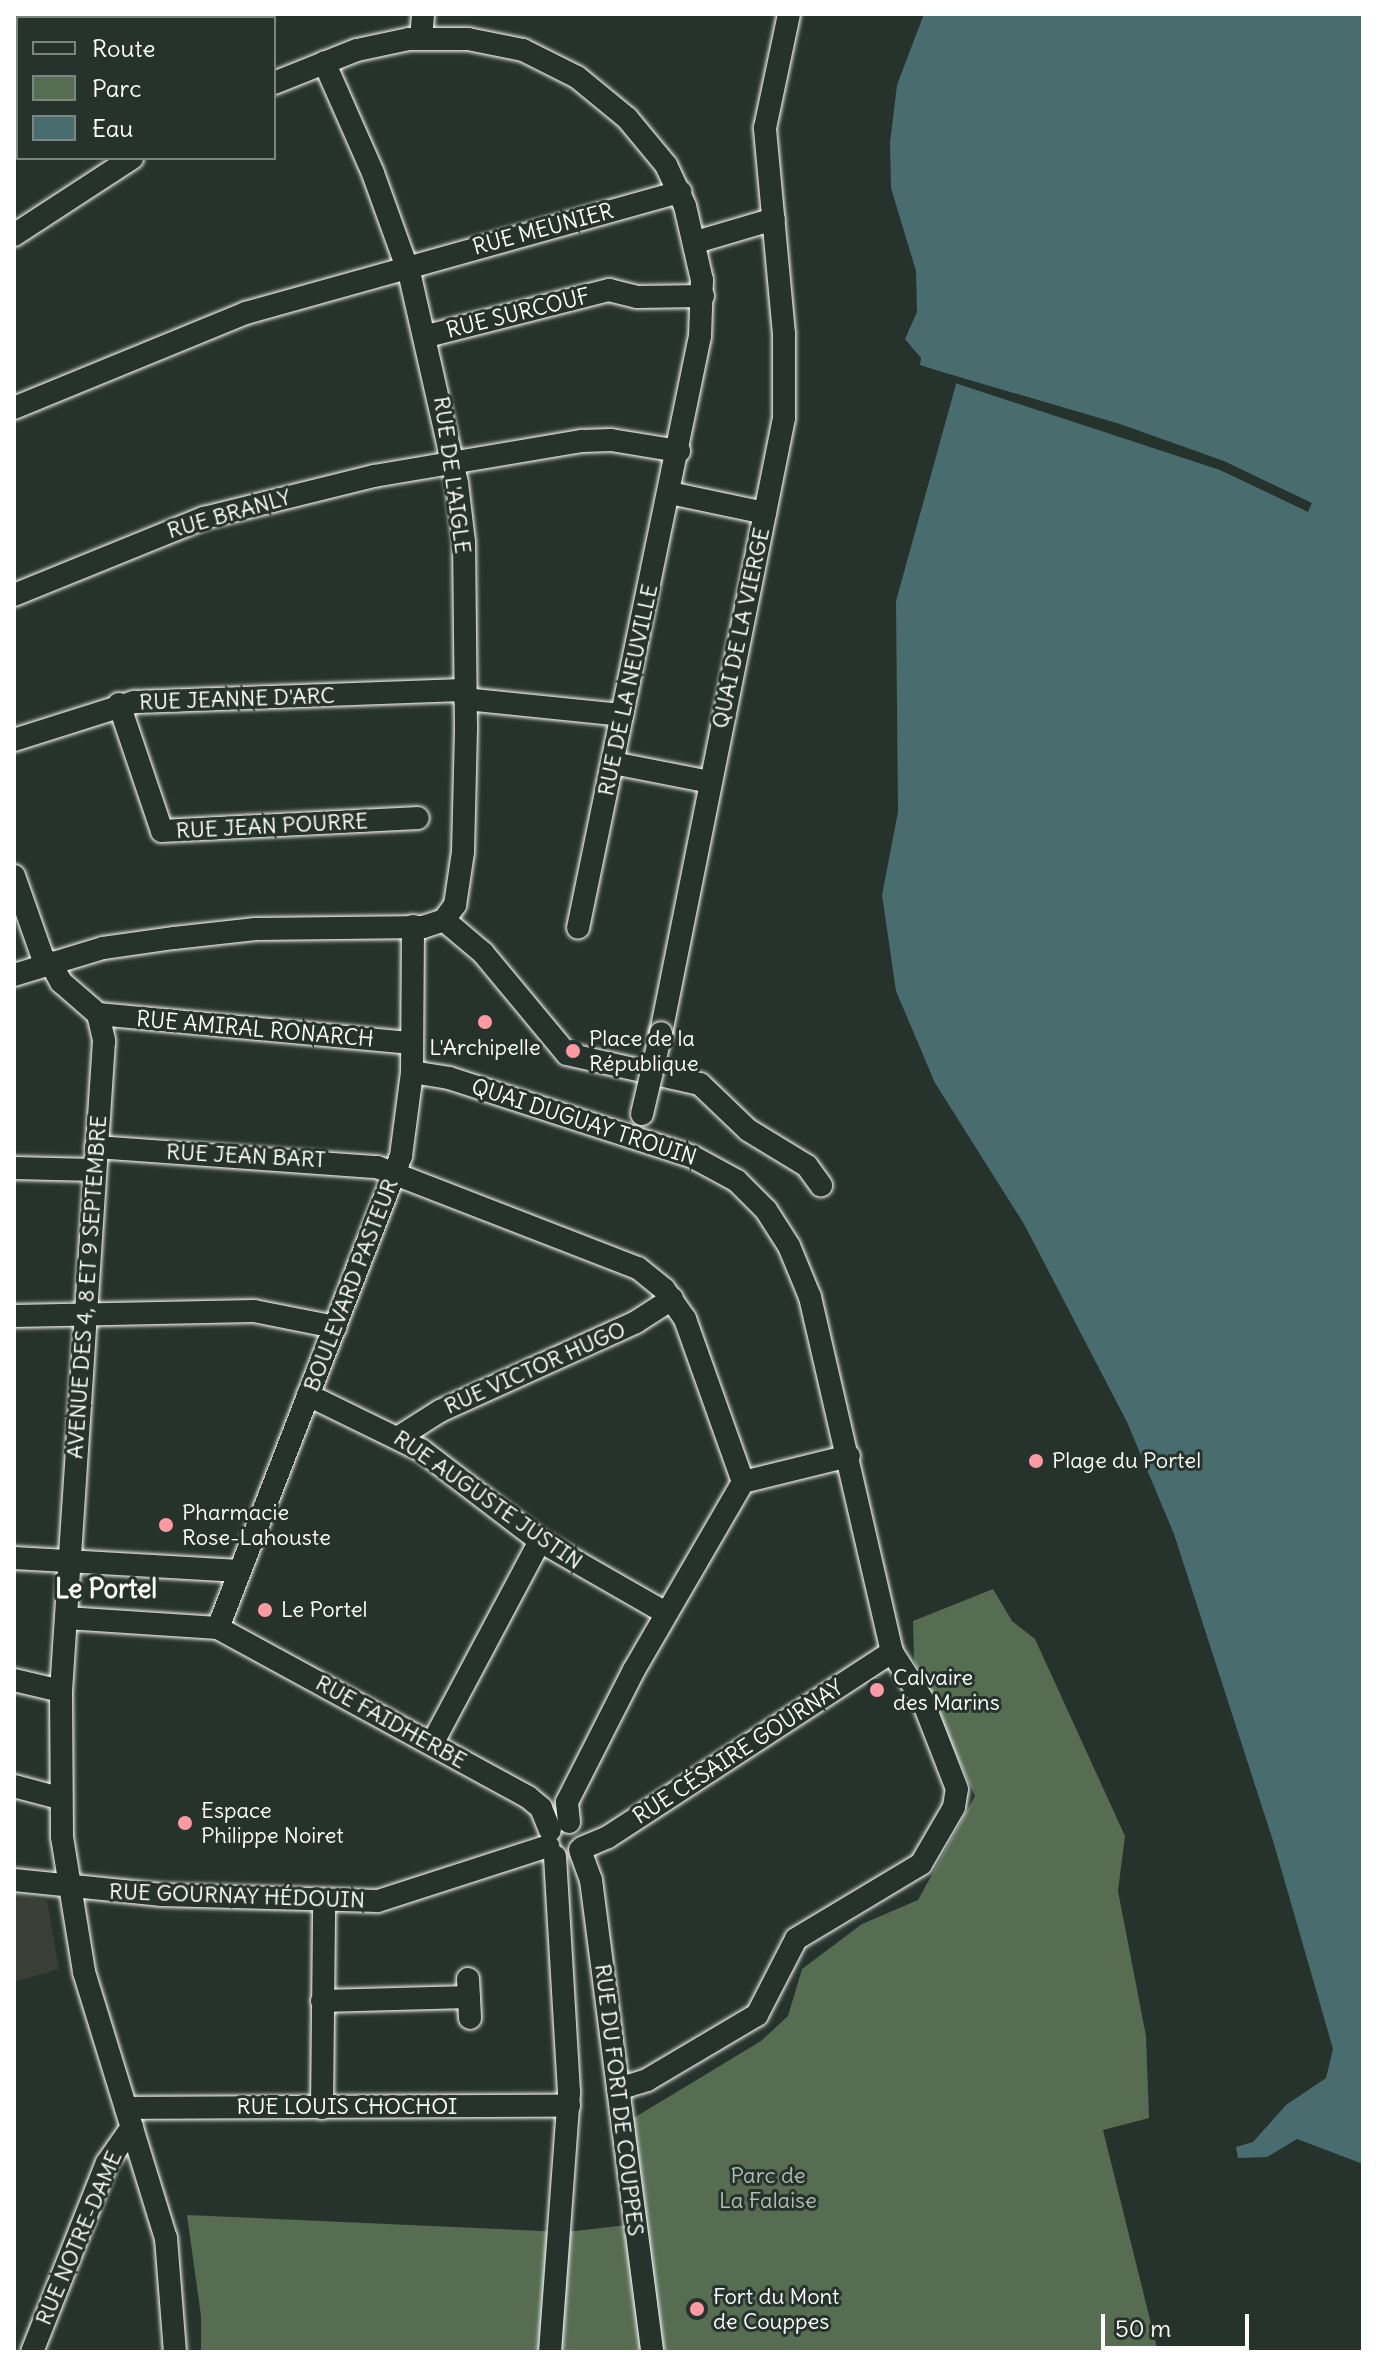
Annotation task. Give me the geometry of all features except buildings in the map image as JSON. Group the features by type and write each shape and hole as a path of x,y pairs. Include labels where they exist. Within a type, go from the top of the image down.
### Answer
{"street":[{"path":"421,38 423,14"},
{"name":"QUAI DE LA VIERGE","path":"635,1138 661,1033 765,513 786,378 765,118 789,14"},
{"name":"RUE DE LA NEUVILLE","path":"276,82 324,62 421,38 496,43 564,69 627,118 661,158 680,192 696,242 703,296 679,451 578,928"},
{"name":"RUE DE L'AIGLE","path":"324,62 407,265 427,336 453,463 464,542 462,867 455,905 444,920"},
{"path":"14,235 129,160"},
{"name":"RUE MEUNIER","path":"14,408 208,326 407,265 680,192"},
{"path":"696,242 774,219"},
{"name":"RUE SURCOUF","path":"427,336 609,290 637,297 703,296"},
{"name":"RUE BRANLY","path":"14,595 204,518 453,463 596,440 679,451"},
{"path":"670,493 765,513"},
{"name":"RUE JEANNE D'ARC","path":"14,740 119,704 465,695 622,715"},
{"name":"RUE JEAN POURRE","path":"119,704 162,831 418,818"},
{"path":"613,763 710,782"},
{"path":"14,876 48,963 61,982 98,1014"},
{"path":"14,975 48,963 125,944 229,932 413,926 444,920 480,949 563,1052 700,1084 748,1130 807,1166 821,1185"},
{"name":"BOULEVARD PASTEUR","path":"218,1628 396,1171 412,1072 413,926"},
{"name":"RUE AMIRAL RONARCH","path":"98,1014 412,1043"},
{"name":"AVENUE DES 4, 8 ET 9 SEPTEMBRE","path":"98,1014 104,1041 61,1691 59,1798 68,1889 86,1981 166,2238 175,2352"},
{"name":"QUAI DUGUAY TROUIN","path":"412,1072 449,1078 693,1157 727,1175 780,1229 810,1297 892,1652"},
{"name":"RUE JEAN BART","path":"96,1147 328,1160 396,1171 628,1263 672,1299"},
{"path":"14,1168 94,1170"},
{"path":"672,1299 690,1330 743,1482"},
{"name":"RUE VICTOR HUGO","path":"399,1437 447,1407 636,1322 672,1299"},
{"path":"14,1316 254,1311 335,1327"},
{"name":"RUE AUGUSTE JUSTIN","path":"308,1395 399,1437 540,1541 664,1612"},
{"path":"550,2352 569,2106 555,1838 567,1802 664,1612 743,1482 849,1456"},
{"path":"432,1744 540,1541"},
{"path":"14,1558 240,1571"},
{"path":"66,1618 218,1628"},
{"name":"RUE FAIDHERBE","path":"218,1628 535,1801 555,1838"},
{"path":"618,2089 647,2080 757,2015 770,1998 796,1939 841,1909 909,1875 923,1861 954,1807 956,1783 922,1699 892,1652"},
{"name":"RUE CÉSAIRE GOURNAY","path":"555,1838 570,1858 581,1849 604,1840 892,1652"},
{"path":"14,1680 61,1691"},
{"path":"14,1786 59,1798"},
{"name":"RUE GOURNAY HÉDOUIN","path":"14,1880 68,1889 387,1900 555,1838"},
{"name":"RUE DU FORT DE COUPPES","path":"581,1849 591,1880 652,2352"},
{"path":"322,2108 324,1900"},
{"path":"322,2001 469,1998"},
{"name":"RUE LOUIS CHOCHOI","path":"129,2118 322,2108 569,2106"},
{"name":"RUE NOTRE-DAME","path":"32,2352 107,2163 129,2118"}],"shaded area":[{"path":"14,1893 47,1901 59,1969 14,1982"}],"green space":[{"name":"Parc de La Falaise","path":"993,1589 1012,1621 1035,1639 1125,1836 1118,1891 1146,2036 1149,2118 1103,2130 1158,2352 201,2352 201,2316 187,2215 566,2232 645,2223 632,2119 761,2041 788,2016 802,1969 862,1924 918,1900 975,1796 914,1660 913,1621"}],"water":[{"path":"924,14 1363,14 1363,2164 1297,2139 1267,2157 1238,2158 1236,2147 1253,2142 1286,2105 1326,2078 1333,2049 1274,1844 1174,1534 1127,1422 1024,1224 935,1083 896,991 882,895 898,812 896,601 958,377 920,365 921,358 905,339 917,312 916,271 891,188 890,143 897,85"}],"pier":[{"path":"949,374 1120,424 1224,461 1312,503 1308,512 1220,470 952,382"}],"place":[{"name":"L'Archipelle","path":"485,1022"},
{"name":"Place de la République","path":"573,1051"},
{"name":"Plage du Portel","path":"1036,1461"},
{"name":"Pharmacie Rose-Lahouste","path":"166,1525"},
{"name":"Le Portel","path":"265,1610"},
{"name":"Calvaire des Marins","path":"877,1690"},
{"name":"Espace Philippe Noiret","path":"185,1823"},
{"name":"Fort du Mont de Couppes","path":"697,2309"}],"district":[{"name":"Le Portel","path":"106,1589"}]}
